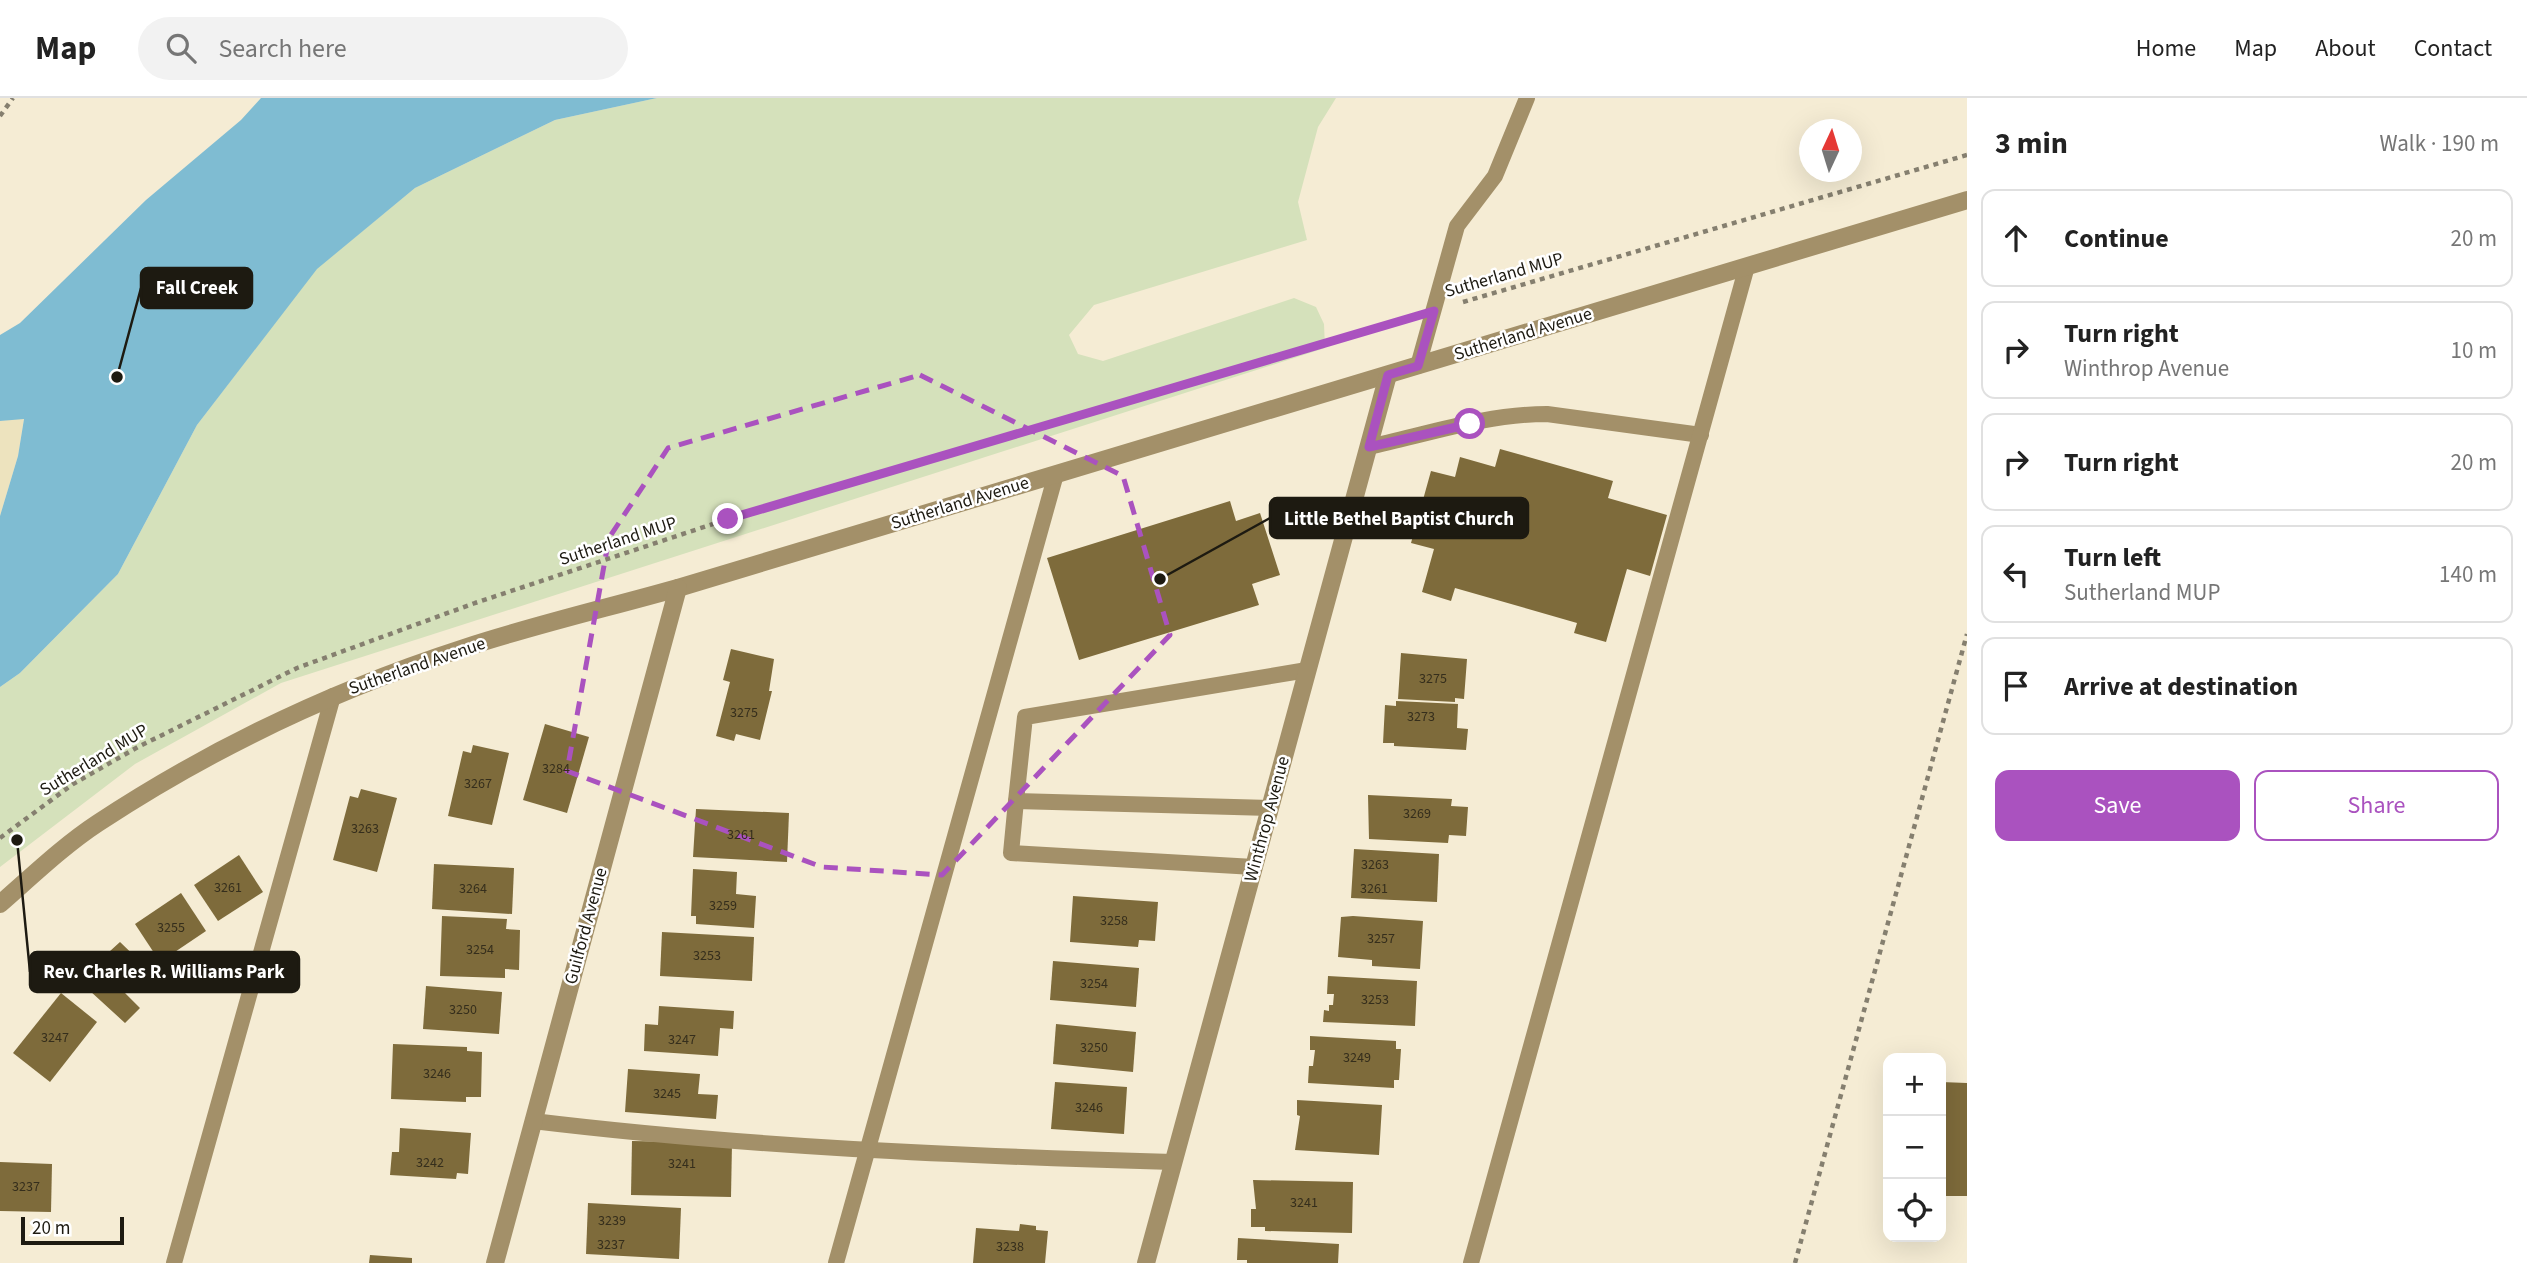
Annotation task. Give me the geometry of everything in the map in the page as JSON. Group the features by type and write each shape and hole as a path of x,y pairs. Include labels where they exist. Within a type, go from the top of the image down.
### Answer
{"street":[{"name":"Sutherland Avenue","path":"0,904 96,824 212,754 333,696 465,648 678,588 1967,200"},
{"name":"Winthrop Avenue","path":"1146,1263 1388,375"},
{"name":"Guilford Avenue","path":"495,1263 678,588"}],"lane":[{"path":"1418,366 1457,226 1495,176 1527,98"},
{"path":"1471,1263 1747,266"},
{"path":"1369,447 1495,417 1524,414 1547,414 1701,435"},
{"path":"836,1263 1056,474"},
{"path":"1254,867 1011,853 1025,717 1307,670"},
{"path":"174,1263 333,696"},
{"path":"1016,801 1270,808"},
{"path":"533,1121 638,1133 867,1152 1173,1162"}],"path":[{"path":"0,116 13,98"},
{"name":"Sutherland MUP","path":"0,838 73,784 128,753 309,663 475,603 728,519 1967,155"},
{"path":"1795,1263 1967,634"}],"highlighted area":[{"path":"920,375 1123,476 1170,635 942,875 822,867 567,771 609,538 668,448"}],"green space":[{"path":"657,98 1336,98 1318,127 1298,202 1307,240 1094,305 1069,335 1078,354 1103,361 1294,298 1316,307 1324,324 1325,348 281,683 135,764 0,867 0,687 20,673 118,574 197,425 316,269 415,188 555,120"}],"sand":[{"path":"24,418 18,456 0,516 0,421"}],"water":[{"path":"261,98 657,98 555,120 415,188 317,269 197,425 118,574 20,673 0,687 0,516 18,456 24,419 0,421 0,335 20,323 146,200 241,120"}],"building":[{"path":"1500,449 1613,481 1608,498 1667,515 1650,576 1627,569 1606,642 1574,633 1577,623 1455,588 1451,601 1422,592 1434,549 1411,543 1431,471 1455,477 1460,457 1495,467"},
{"path":"1230,501 1236,521 1260,513 1280,575 1252,584 1259,605 1079,660 1047,558"},
{"path":"731,649 774,659 769,691 772,691 760,740 736,734 734,741 716,736 730,682 723,680"},
{"path":"1401,653 1467,659 1464,699 1455,698 1455,702 1398,699"},
{"path":"1396,701 1458,704 1457,728 1468,729 1466,750 1383,743 1385,705 1396,706"},
{"path":"545,724 589,737 567,813 523,800"},
{"path":"473,745 509,753 492,825 448,816 463,751 471,753"},
{"path":"361,789 397,798 377,872 333,860 350,796 358,798"},
{"path":"1368,795 1452,799 1451,806 1468,807 1466,836 1449,835 1448,843 1369,839"},
{"path":"696,809 789,813 787,862 693,857"},
{"path":"1354,849 1439,854 1437,902 1351,898"},
{"path":"239,855 263,892 218,921 194,885"},
{"path":"434,864 514,868 512,914 432,909"},
{"path":"693,869 737,872 736,894 756,896 754,928 696,924 696,916 691,916"},
{"path":"181,893 206,931 160,962 135,924"},
{"path":"1073,896 1158,902 1155,941 1139,940 1138,947 1070,942"},
{"path":"442,916 507,919 506,929 520,930 519,970 505,969 505,978 440,976"},
{"path":"1341,917 1423,921 1420,969 1372,966 1372,960 1338,957"},
{"path":"662,932 754,937 752,981 660,976"},
{"path":"120,942 148,969 125,993 140,1008 125,1023 78,980"},
{"path":"1053,961 1139,968 1136,1007 1050,1000"},
{"path":"1328,976 1417,981 1415,1026 1323,1022 1324,1010 1329,1011 1329,1005 1333,1005 1334,994 1327,994"},
{"path":"426,986 502,992 499,1034 423,1029"},
{"path":"61,993 97,1022 50,1082 13,1053"},
{"path":"659,1006 734,1011 733,1029 720,1028 718,1056 644,1051 645,1024 658,1025"},
{"path":"1056,1024 1136,1032 1133,1072 1053,1064"},
{"path":"1310,1036 1396,1041 1396,1049 1401,1049 1399,1080 1394,1080 1394,1088 1308,1083 1309,1066 1313,1066 1315,1050 1310,1050"},
{"path":"393,1044 467,1047 467,1051 482,1052 481,1097 466,1097 466,1102 391,1099"},
{"path":"628,1069 700,1074 698,1094 718,1095 716,1119 625,1112"},
{"path":"1055,1082 1127,1087 1124,1134 1051,1129"},
{"path":"1946,1082 1967,1083 1967,1196 1946,1196"},
{"path":"1297,1100 1382,1105 1379,1155 1295,1150 1300,1116 1297,1115"},
{"path":"400,1128 471,1133 468,1174 457,1173 456,1179 390,1175 392,1152 399,1152"},
{"path":"632,1141 732,1143 731,1197 631,1195"},
{"path":"0,1162 52,1164 51,1212 0,1211"},
{"path":"1253,1180 1353,1182 1352,1233 1265,1231 1265,1227 1251,1227 1251,1209 1256,1209"},
{"path":"588,1203 681,1208 679,1259 586,1254"},
{"path":"1020,1224 1048,1231 1045,1263 973,1263 976,1228 1019,1231"},
{"path":"1238,1238 1339,1244 1338,1263 1247,1263 1247,1260 1237,1260"},
{"path":"370,1255 412,1258 412,1263 369,1263"}],"place":[{"name":"Fall Creek","path":"117,377"},
{"name":"Little Bethel Baptist Church","path":"1160,579"},
{"name":"Rev. Charles R. Williams Park","path":"17,840"}],"route":[{"path":"728,519 1434,311 1418,366 1388,375 1369,447 1470,424"}]}
